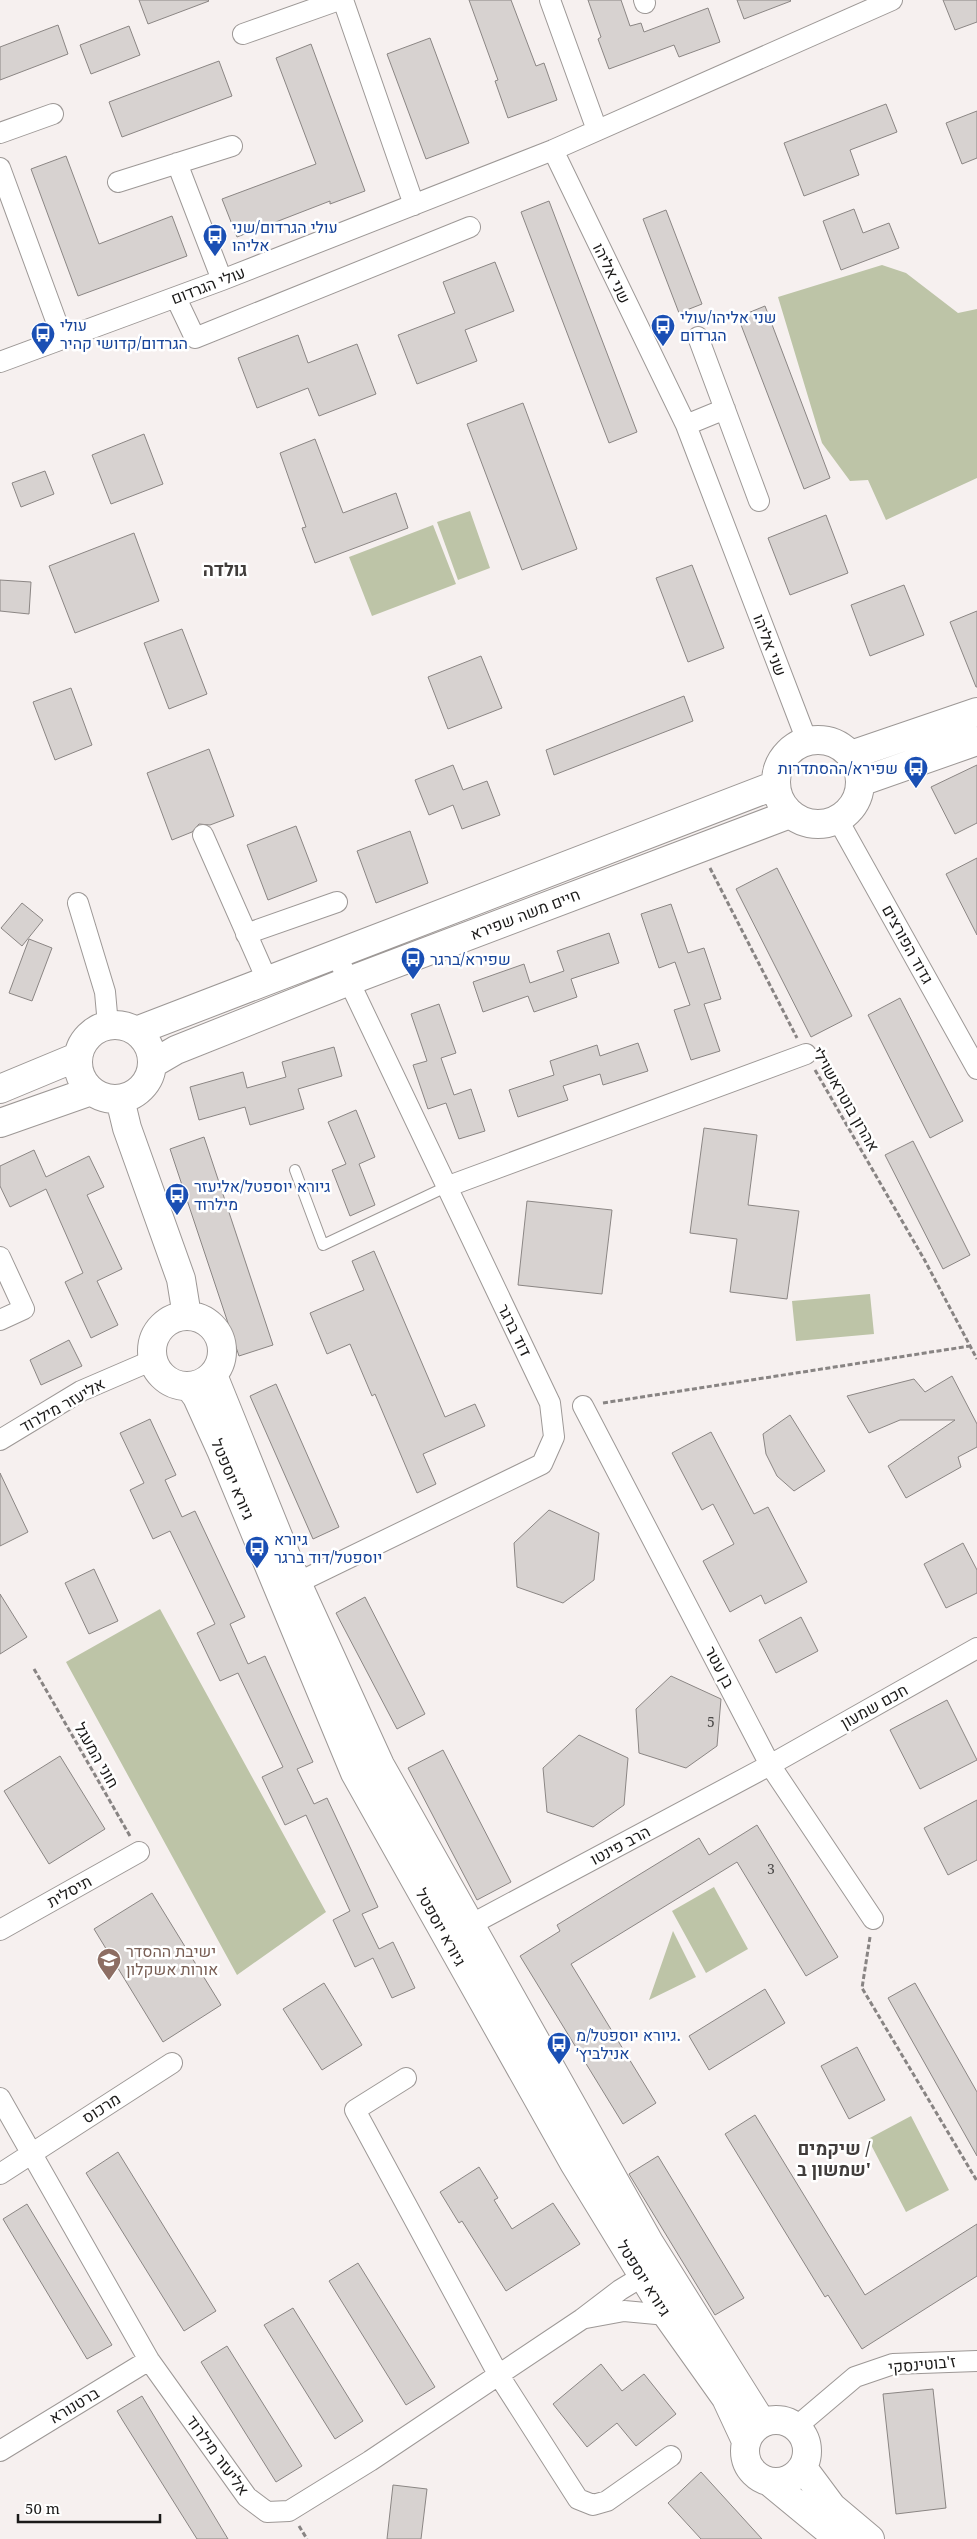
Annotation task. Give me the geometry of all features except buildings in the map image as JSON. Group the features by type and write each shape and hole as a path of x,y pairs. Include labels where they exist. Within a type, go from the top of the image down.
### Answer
{"street":[{"path":"243,34 341,0 414,205"},
{"path":"550,0 597,130"},
{"path":"553,150 892,0"},
{"path":"0,133 53,114"},
{"path":"118,182 232,146"},
{"name":"עולי הגרדום","path":"0,362 62,337 176,298 553,150"},
{"name":"שני אליהו","path":"553,150 686,425 807,741"},
{"path":"177,163 222,280"},
{"path":"0,168 62,337"},
{"path":"176,298 195,338 470,228"},
{"path":"698,337 759,501"},
{"path":"686,425 725,408"},
{"path":"851,755 977,712"},
{"path":"819,740 831,742 842,747 851,755 856,763 860,782 855,804 838,820 826,824 813,825 801,821 790,814 780,801 776,786 780,763 787,753 807,741 819,740"},
{"path":"860,782 977,741"},
{"name":"חיים משה שפירא","path":"136,1031 776,786"},
{"name":"חיים משה שפירא","path":"152,1064 176,1050 349,981 790,814"},
{"name":"גדוד הפורצים","path":"838,820 977,1069"},
{"path":"203,835 267,980"},
{"path":"246,934 337,902"},
{"path":"78,903 105,992 108,1025"},
{"name":"דוד ברגר","path":"297,1583 542,1464 554,1438 550,1403 336,954"},
{"path":"108,1025 127,1026 136,1031 148,1045 152,1064 150,1074 142,1087 130,1096 120,1099 105,1098 91,1091 80,1076 78,1057 84,1040 99,1028 108,1025"},
{"path":"446,1187 806,1054"},
{"path":"0,1089 78,1057"},
{"path":"0,1123 91,1091"},
{"path":"120,1099 127,1128 181,1279 187,1316"},
{"path":"0,1258 24,1309 0,1320"},
{"path":"187,1316 198,1318 208,1323 221,1342 221,1359 214,1375 206,1381 189,1386 179,1385 163,1377 154,1360 152,1350 159,1330 167,1322 187,1316"},
{"name":"אליעזר מילרוד","path":"0,1440 81,1391 154,1360"},
{"name":"גיורא יוספטל","path":"214,1375 297,1583 380,1765 470,1925 655,2275 667,2315 726,2398 754,2432"},
{"name":"גיורא יוספטל","path":"189,1386 197,1397 221,1450 356,1773 574,2163 655,2275 754,2432"},
{"name":"בן עטר","path":"583,1406 770,1764 873,1919"},
{"name":"חכם שמעון","path":"770,1764 977,1648"},
{"name":"הרב פינטו","path":"470,1925 770,1764"},
{"name":"תיסלית","path":"0,1930 139,1852"},
{"name":"מרכוס","path":"0,2174 172,2063"},
{"path":"406,2078 355,2110 498,2374 578,2499 593,2505 607,2501 671,2456"},
{"name":"אליעזר מילרוד","path":"0,2098 149,2360 247,2497 267,2512 289,2511 370,2461 498,2374 582,2320 620,2290 655,2275"},
{"name":"אליעזר מילרוד","path":"582,2320 604,2313 624,2311 667,2315"},
{"name":"ברטנורא","path":"0,2451 149,2360"},
{"name":"ז'בוטינסקי","path":"796,2427 855,2377 893,2364 977,2361"},
{"path":"771,2482 789,2480 803,2468 806,2459 806,2442 796,2427 780,2420 754,2432 745,2460 755,2475 771,2482 839,2539"},
{"path":"803,2468 832,2506 870,2539"}],"lane":[{"path":"295,1170 322,1245 446,1187"}],"path":[{"name":"אהרון בוטראשוילי","path":"699,848 806,1054 924,1259 977,1360"},
{"path":"583,1406 970,1346"},
{"name":"חוני המעגל","path":"34,1669 139,1852"},
{"path":"873,1919 862,1988 977,2182"}],"green space":[{"path":"882,265 906,273 958,313 977,309 977,478 886,520 868,480 850,481 822,443 778,297"},
{"path":"470,511 490,568 458,580 437,522"},
{"path":"433,525 456,584 372,616 349,557"},
{"path":"870,1294 874,1334 796,1341 792,1301"},
{"path":"160,1609 326,1912 237,1975 66,1662"},
{"path":"714,1887 748,1949 706,1973 672,1911"},
{"path":"673,1931 696,1977 649,2000"},
{"path":"911,2116 949,2190 906,2212 868,2139"}],"place":[{"name":"עולי הגרדום/שני אליהו","path":"215,257"},
{"name":"שני אליהו/עולי הגרדום","path":"663,347"},
{"name":"עולי הגרדום/קדושי קהיר","path":"43,355"},
{"name":"שפירא/ההסתדרות","path":"916,789"},
{"name":"שפירא/ברגר","path":"413,980"},
{"name":"גיורא יוספטל/אליעזר מילרוד","path":"177,1216"},
{"name":"גיורא יוספטל/דוד ברגר","path":"257,1569"},
{"name":"ישיבת ההסדר אורות אשקלון","path":"109,1981"},
{"name":"גיורא יוספטל/מ. אנילביץ׳","path":"559,2065"}],"district":[{"name":"גולדה","path":"225,569"},
{"name":"שיקמים / שמשון ב'","path":"834,2158"}]}
